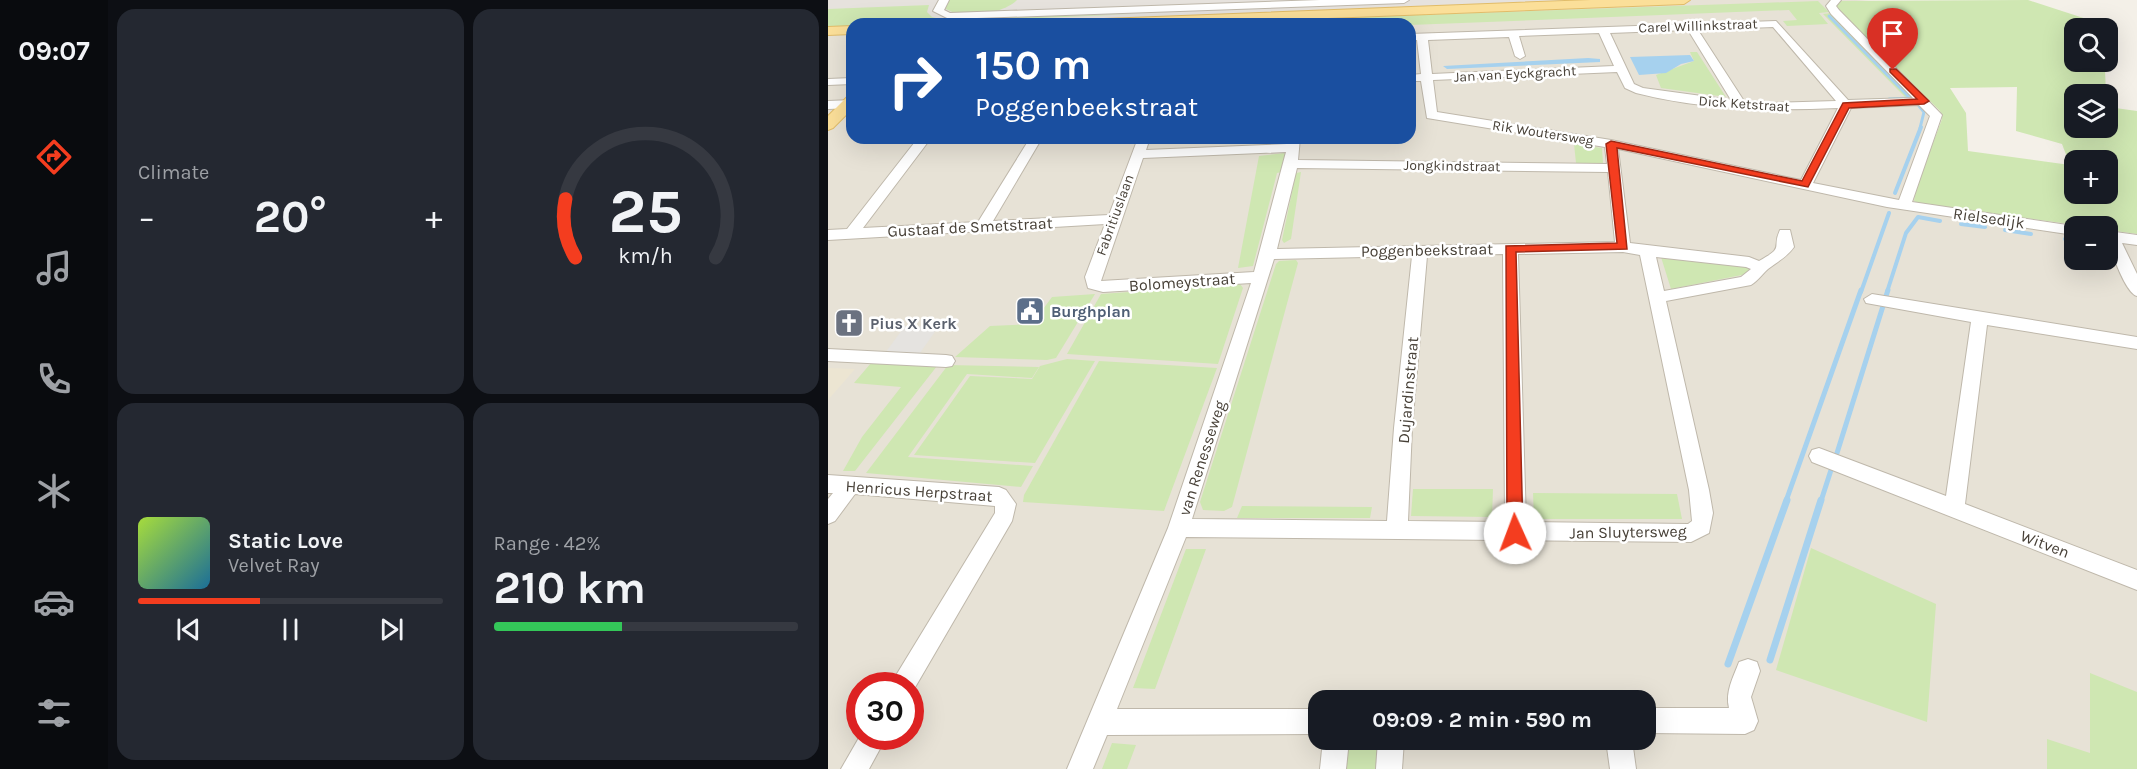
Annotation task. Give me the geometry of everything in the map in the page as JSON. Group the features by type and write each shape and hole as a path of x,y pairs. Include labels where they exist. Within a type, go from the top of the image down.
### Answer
{"main road":[{"path":"1230,18 1684,0"},
{"path":"828,33 846,32"},
{"path":"828,125 846,108"}],"street":[{"path":"944,0 938,11 949,16 1404,0"},
{"path":"1836,6 1934,112 1936,119 1904,205"},
{"name":"Carel Willinkstraat","path":"1416,37 1776,24 1846,105"},
{"path":"1690,26 1742,106"},
{"name":"Dick Ketstraat","path":"1603,30 1629,86 1640,91 1742,106 1846,105 1924,101"},
{"path":"1513,33 1520,56"},
{"path":"1422,37 1426,78"},
{"name":"Jan van Eyckgracht","path":"1416,78 1620,69"},
{"name":"Rik Woutersweg","path":"1426,78 1431,115 1611,144 1904,205"},
{"path":"828,82 846,81"},
{"path":"828,105 846,103"},
{"path":"1805,185 1846,105"},
{"path":"851,234 920,144"},
{"path":"983,226 1032,144"},
{"name":"Fabritiuslaan","path":"1103,287 1094,284 1093,277 1112,219 1142,144"},
{"path":"1611,144 1623,247 1749,262 1760,267"},
{"name":"Jongkindstraat","path":"1138,154 1292,150 1613,168"},
{"name":"van Renesseweg","path":"1080,769 1179,528 1268,254 1292,150"},
{"name":"Rielsedijk","path":"1904,205 2064,229"},
{"name":"Gustaaf de Smetstraat","path":"828,235 1112,219"},
{"path":"1658,297 1745,281 1756,275 1760,267 1778,257 1786,247 1785,233"},
{"path":"2118,237 2137,240"},
{"name":"Poggenbeekstraat","path":"1268,254 1623,247"},
{"path":"1510,249 1515,533"},
{"name":"Dujardinstraat","path":"1397,530 1403,428 1420,251"},
{"name":"Jan Sluytersweg","path":"1179,528 1691,533 1702,526 1703,513 1647,251"},
{"path":"2118,252 2137,291"},
{"name":"Bolomeystraat","path":"1103,287 1260,277"},
{"path":"1872,299 2137,343"},
{"path":"1954,508 1980,318"},
{"path":"828,355 946,361"},
{"name":"Witven","path":"1819,456 2137,580"},
{"name":"Henricus Herpstraat","path":"828,484 999,496 1006,504 1005,515 912,672"},
{"path":"828,515 850,486"},
{"path":"1656,721 1745,721 1739,697 1748,671"},
{"path":"1098,722 1308,722"},
{"path":"854,769 866,750"},
{"path":"1333,769 1335,750"},
{"path":"1389,769 1390,750"},
{"path":"1621,750 1623,769"}],"shaded area":[{"path":"828,0 1869,0 1843,2 1939,111 1913,211 2064,234 2064,270 2118,270 2118,242 2137,245 2137,769 828,769"},
{"path":"828,0 1601,0 1174,18 846,18 846,32 828,33"},
{"path":"905,326 939,326 920,353 885,353"},
{"path":"828,368 855,369 828,400"}],"green space":[{"path":"949,0 1017,0 993,12 972,15 946,9 944,6"},
{"path":"2028,0 2083,18 2064,18 2064,72 2105,72 2106,84 2064,84 2064,138 2118,138 2118,108 2137,111 2137,234 2118,231 2118,216 2064,216 2064,223 1919,204 1914,201 1916,188 1942,119 1940,111 1836,7 1840,1","holes":["2017,87 2016,131 2062,144 2064,150 2118,150 2118,204 2064,204 2064,164 1968,151 1966,113 1950,88"]},
{"path":"1818,1 1829,12 1819,13 1828,24 1787,26 1783,21 1797,20 1789,10 1416,25 1416,18 1332,18"},
{"path":"929,5 927,12 936,18 846,18 846,26 828,27 828,9"},
{"path":"1831,13 1915,98 1855,102 1850,100 1905,97 1823,14"},
{"path":"1136,14 1041,18 979,18"},
{"path":"1690,52 1697,52 1726,97 1661,88 1656,75 1694,61"},
{"path":"1574,144 1602,148 1603,163 1576,163"},
{"path":"1284,153 1286,155 1282,172 1277,173 1253,266 1238,268 1259,156"},
{"path":"1301,172 1291,239 1284,243 1282,240 1296,173"},
{"path":"1661,257 1747,266 1752,273 1671,289"},
{"path":"1296,260 1298,263 1232,507 1224,511 1203,510 1200,502 1276,264 1279,261"},
{"path":"1240,284 1243,288 1218,364 1067,354 1101,294"},
{"path":"1095,294 1056,358 1047,360 955,357 990,326 1032,324 1052,297"},
{"path":"1067,359 1095,361 1035,463 914,455 970,376 1032,379 1040,366"},
{"path":"1099,361 1217,368 1164,511 1023,502 1024,495"},
{"path":"871,363 937,366 855,471 843,471 862,437 901,387 854,383"},
{"path":"948,365 1039,367 1032,378 967,374 908,457 1033,466 1021,487 866,473"},
{"path":"1413,489 1493,489 1492,517 1411,516"},
{"path":"1533,493 1677,494 1682,519 1534,519"},
{"path":"1242,506 1372,507 1370,518 1237,518"},
{"path":"1811,548 1936,604 1927,722 1776,670"},
{"path":"1186,549 1206,549 1155,689 1133,688"},
{"path":"2090,673 2137,692 2137,769 2047,769 2047,739 2090,753"},
{"path":"1112,743 1136,745 1127,769 1102,769"},
{"path":"1348,750 1380,750 1378,769 1346,769"}],"water":[{"path":"1690,55 1694,61 1681,64 1666,73 1639,75 1630,57"},
{"path":"1600,59 1600,62 1447,69 1443,66"}],"waterway":[{"path":"1829,16 1910,98 1889,99"},
{"path":"1919,106 1924,112 1920,128"},
{"path":"1895,193 1921,127"},
{"path":"1861,292 1889,213"},
{"path":"1887,292 1906,233 1918,217 1940,221"},
{"path":"1961,224 1985,227"},
{"path":"2005,230 2031,234"},
{"path":"1786,501 1861,290"},
{"path":"1886,296 1888,290"},
{"path":"1837,453 1883,306"},
{"path":"1821,501 1831,470"},
{"path":"1728,664 1787,500"},
{"path":"1770,660 1821,500"}],"place":[{"name":"Burghplan","path":"1030,311"},
{"name":"Pius X Kerk","path":"849,323"}],"route":[{"path":"1515,533 1510,249 1623,247 1611,144 1805,185 1845,111 1846,105 1924,101 1893,70"}]}
